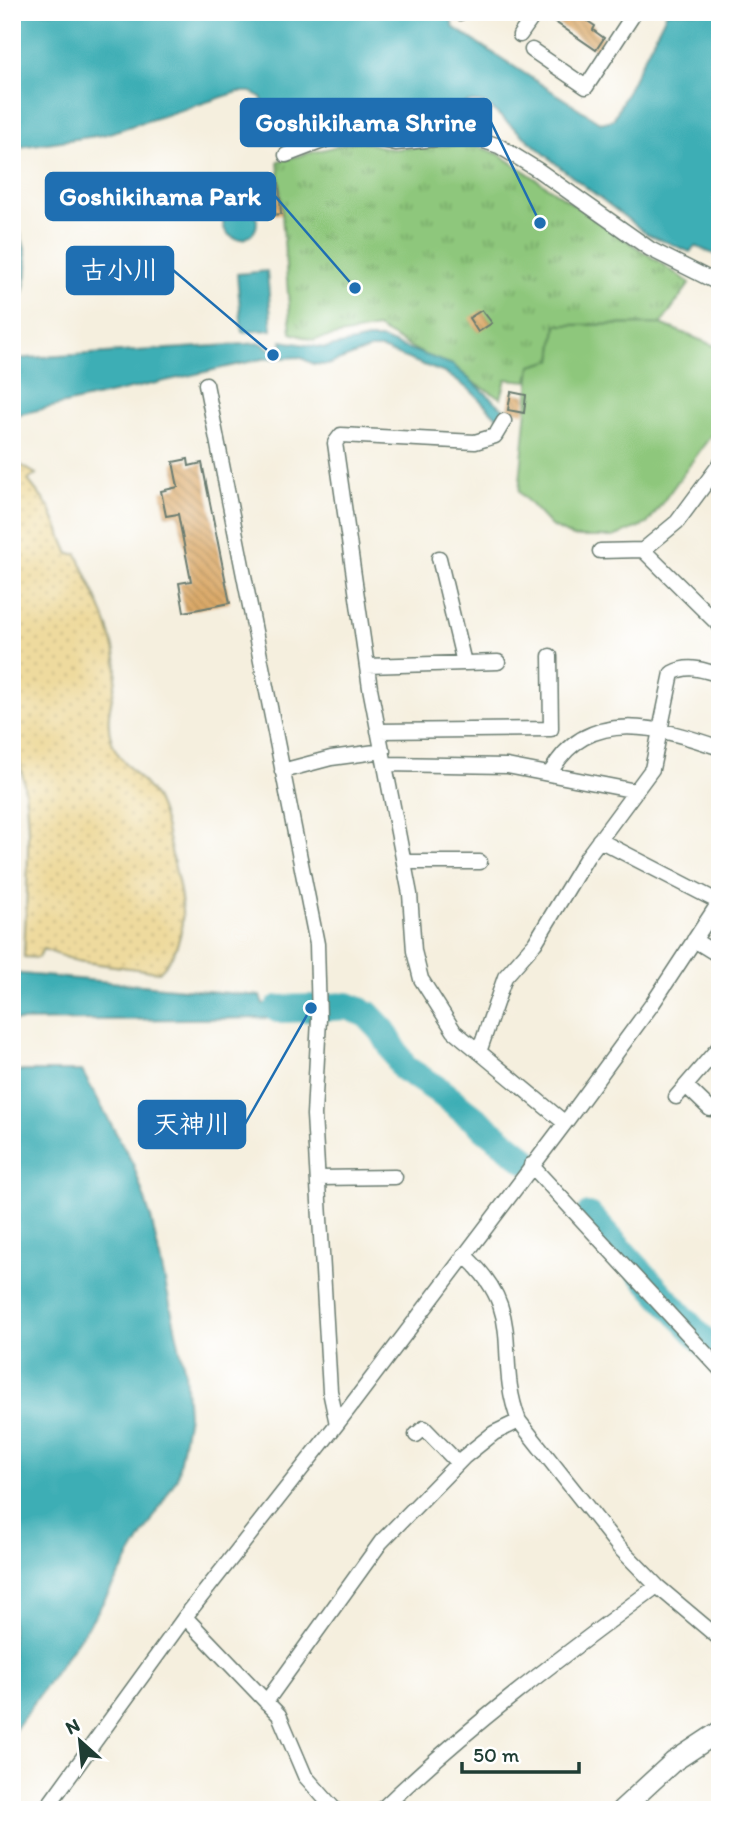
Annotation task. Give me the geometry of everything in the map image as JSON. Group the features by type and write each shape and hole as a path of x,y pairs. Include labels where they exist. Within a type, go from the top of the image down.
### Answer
{"street":[{"path":"520,35 536,12"},
{"path":"532,50 586,87 635,12"},
{"path":"286,155 328,139 360,135 396,142 475,138 499,146 538,170 650,249 720,284"},
{"path":"206,384 317,944 319,1019 314,1115 330,1391 337,1424"},
{"path":"504,421 495,436 475,442 341,435 335,443 367,666 410,894 414,951 421,979 454,1031 565,1123"},
{"path":"600,551 643,550 677,522 718,470"},
{"path":"643,550 720,626"},
{"path":"439,558 464,663"},
{"path":"379,732 551,729 550,656"},
{"path":"367,666 498,662"},
{"path":"479,1052 505,977 535,943 599,840 652,769 672,673 682,668 698,668 720,675"},
{"path":"551,772 558,759 576,742 603,731 626,727 662,728 720,748"},
{"path":"282,771 331,758 384,758 507,766 551,772 636,791"},
{"path":"45,1810 185,1617 337,1424 565,1123 719,901 599,840"},
{"path":"404,862 480,862"},
{"path":"694,940 720,956"},
{"path":"710,1109 681,1092 720,1046"},
{"path":"531,1165 720,1369"},
{"path":"318,1178 395,1177"},
{"path":"464,1255 484,1273 506,1321 510,1398 519,1421 618,1546 657,1586 720,1639"},
{"path":"266,1702 380,1542 458,1463 494,1433 519,1421"},
{"path":"416,1435 424,1427 458,1463"},
{"path":"381,1810 439,1754 515,1691 657,1586"},
{"path":"185,1617 279,1716 305,1776 335,1810"},
{"path":"621,1810 673,1762 720,1731"}],"green space":[{"path":"357,141 393,149 471,144 499,154 690,283 661,324 556,325 552,360 531,366 528,381 506,379 501,398 377,328 313,340 291,333 278,161"},
{"path":"661,324 720,348 720,423 647,524 613,537 573,537 551,526 519,492 531,366 552,360 556,325"}],"sand":[{"path":"12,460 36,474 28,480 49,507 69,554 77,554 100,605 117,669 109,719 112,742 120,757 154,796 164,821 178,880 182,912 178,943 171,958 159,972 76,961 43,949 38,958 24,957 28,844 25,788 12,734"}],"water":[{"path":"12,12 449,12 453,27 601,123 613,120 667,12 720,12 720,257 695,246 690,252 647,234 561,168 486,104 475,102 459,106 430,126 410,128 363,110 328,112 270,121 261,97 251,92 238,92 103,135 12,148"},
{"path":"240,205 252,210 257,222 252,234 240,239 228,234 223,222 228,210"},
{"path":"12,214 24,246 27,270 12,327"},
{"path":"267,271 272,330 242,332 237,274"},
{"path":"381,339 453,365 506,411 500,420 471,391 447,374 382,349 370,349 327,365 313,364 300,357 262,359 12,416 12,359 261,343 273,351 283,349 282,341 325,348"},
{"path":"12,973 260,996 263,1004 279,1004 279,1018 12,1021"},
{"path":"12,1071 82,1071 133,1164 151,1218 185,1372 188,1415 177,1478 96,1614 12,1734"}],"building":[{"path":"546,12 574,12 595,26 593,30 604,38 596,50 545,15"},
{"path":"279,183 281,214 270,215 267,184"},
{"path":"482,310 492,323 478,332 469,318"},
{"path":"511,392 526,395 524,413 508,410"},
{"path":"188,459 189,466 202,463 230,603 184,612 179,583 191,581 178,514 166,516 161,491 178,487 173,462"}],"waterway":[{"path":"330,1007 347,1006 367,1014 383,1031 404,1068 438,1090 527,1161"},
{"path":"278,1009 311,1008"},
{"path":"589,1216 720,1359"}],"place":[{"name":"Goshikihama Shrine","path":"540,223"},
{"name":"Goshikihama Park","path":"355,288"},
{"name":"古小川","path":"273,355"},
{"name":"天神川","path":"311,1008"}]}
